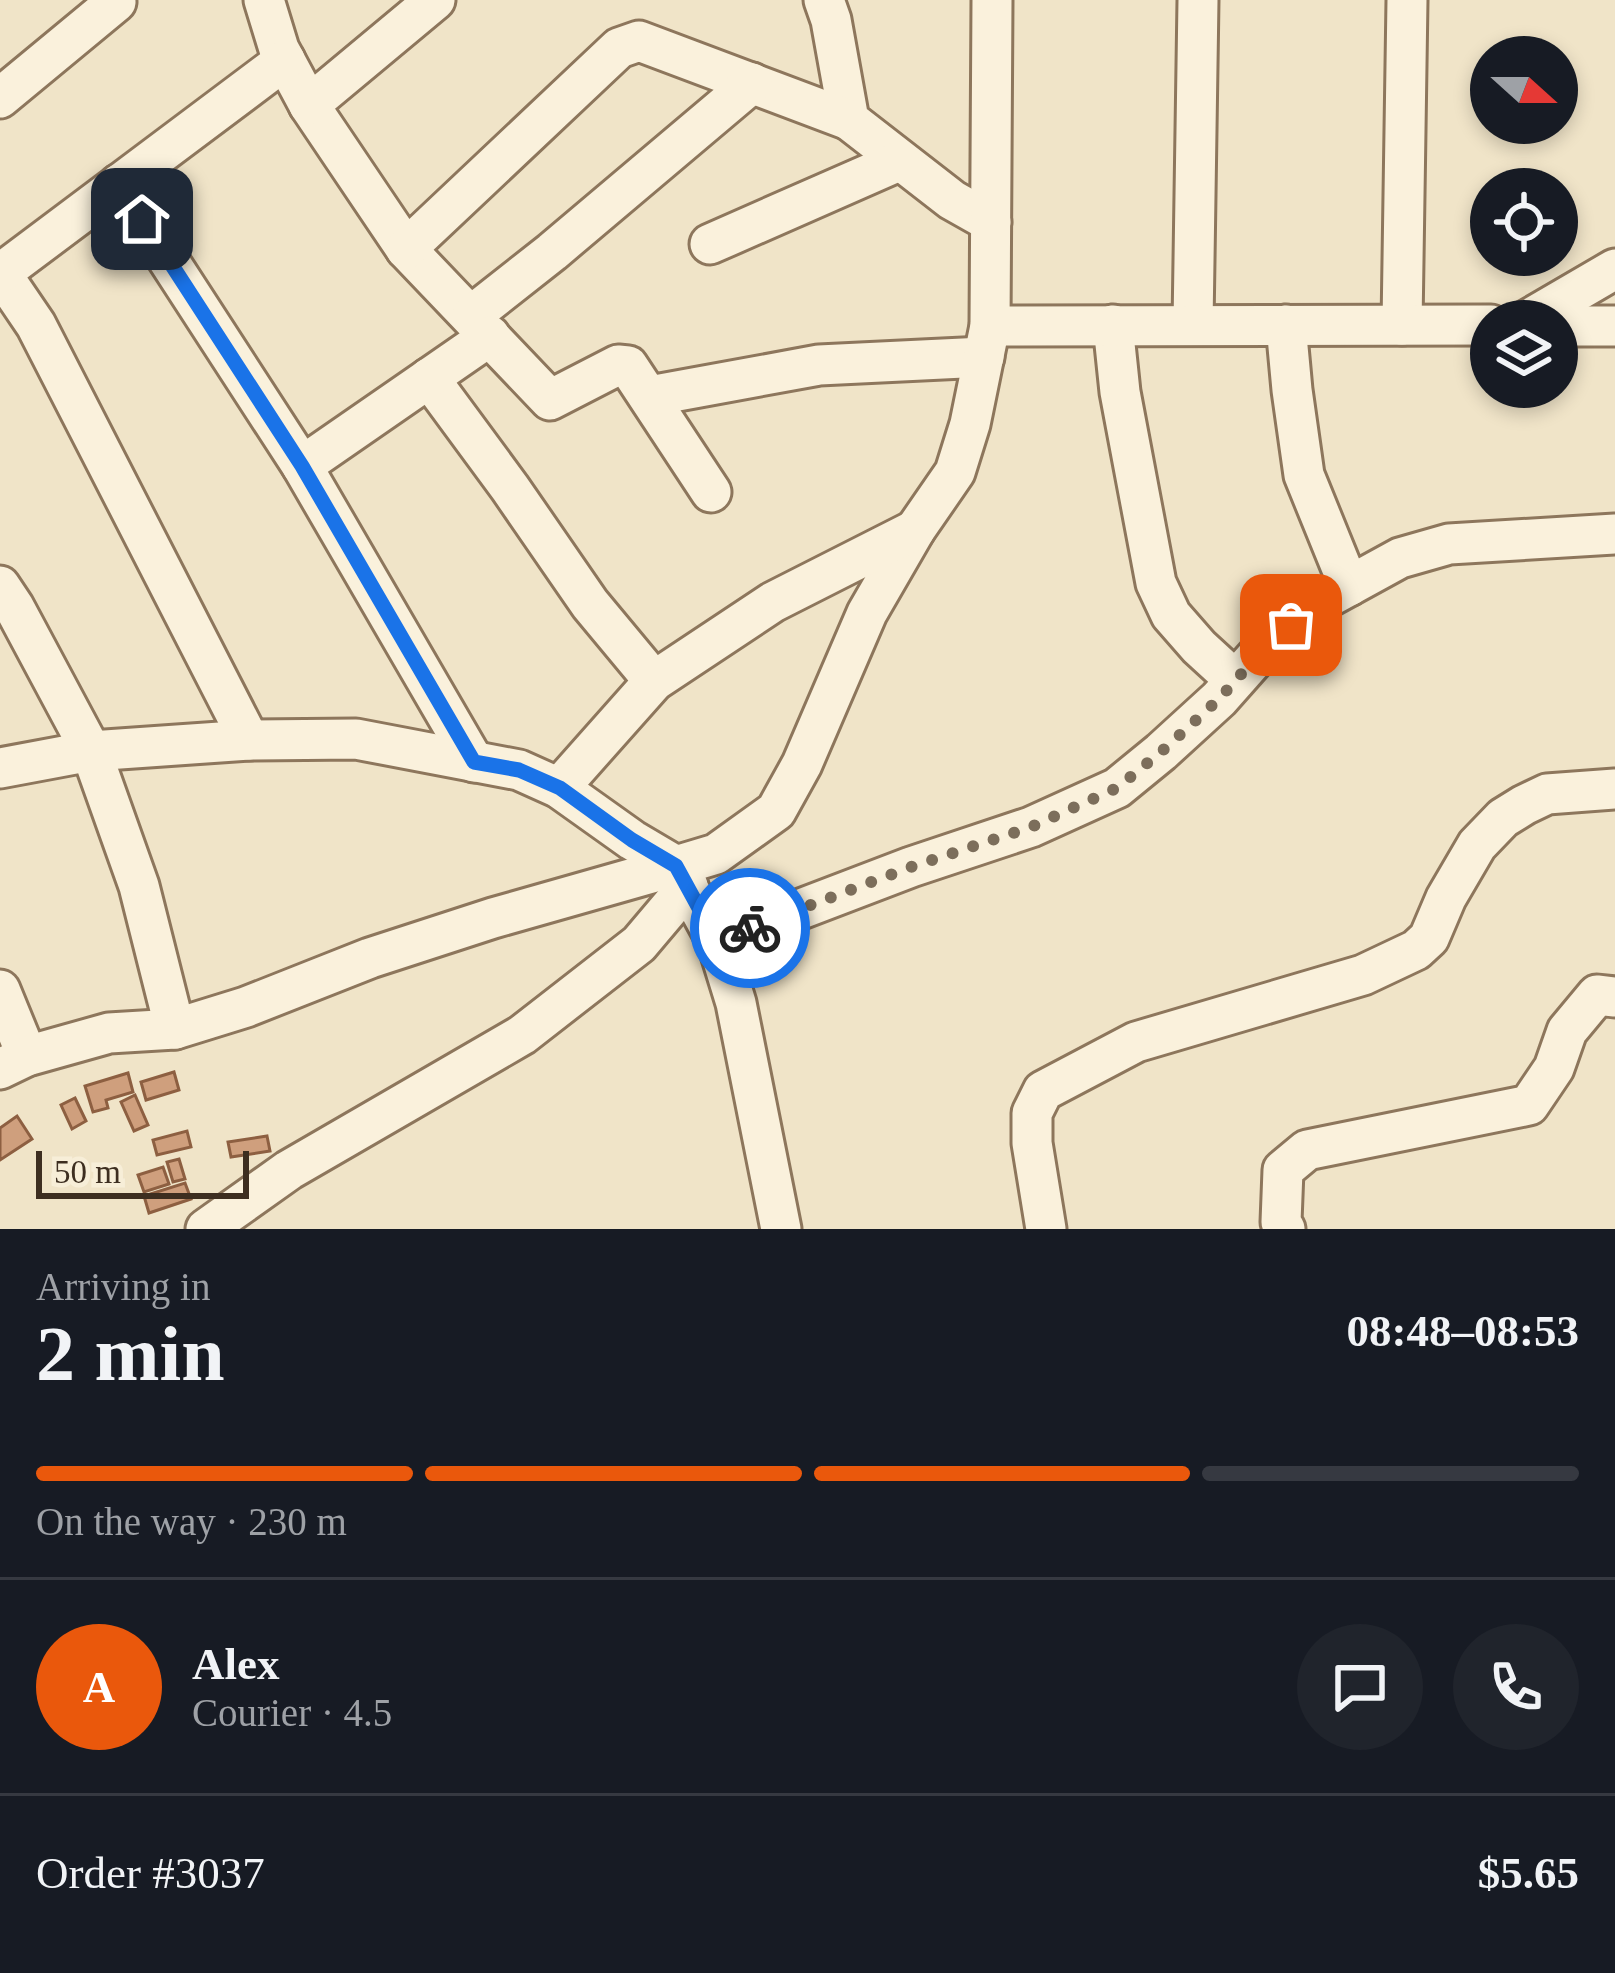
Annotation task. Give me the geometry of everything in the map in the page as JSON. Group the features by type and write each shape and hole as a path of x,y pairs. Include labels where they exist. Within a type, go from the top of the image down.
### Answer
{"street":[{"path":"264,0 279,49 309,105 406,249 550,400 623,364 650,396 711,492"},
{"path":"309,105 435,0"},
{"path":"824,0 849,119"},
{"path":"0,990 14,1062 109,1033 175,1029 493,918 682,876 776,811 802,764 867,614 955,472 970,424 987,341 992,0"},
{"path":"1193,325 1198,0"},
{"path":"1402,325 1407,0"},
{"path":"0,98 116,2"},
{"path":"406,249 620,48 639,41 849,119 952,200 991,221"},
{"path":"249,740 36,325 0,272 285,60"},
{"path":"302,466 429,378 552,252 752,83"},
{"path":"710,244 899,160"},
{"path":"119,184 302,466 474,762"},
{"path":"1561,300 1615,268"},
{"path":"1113,325 1120,392 1156,583 1171,615 1235,680"},
{"path":"650,396 819,365 1113,325 1470,326"},
{"path":"1286,325 1304,475 1349,586"},
{"path":"1578,326 1615,326"},
{"path":"429,378 590,604 654,681"},
{"path":"560,788 654,681 773,602 915,530"},
{"path":"717,941 1031,827 1117,788 1316,604 1400,558 1449,544 1615,534"},
{"path":"0,586 91,751 139,886 175,1029"},
{"path":"0,768 91,751 249,740 356,739 519,770 560,788 682,876 717,941 736,1003 781,1229"},
{"path":"1046,1229 1032,1113 1043,1091 1136,1042 1364,975 1416,950 1429,938 1477,845 1503,818 1547,794 1615,789"},
{"path":"206,1229 289,1170 522,1035 639,944 682,876"},
{"path":"1285,1229 1281,1222 1283,1170 1307,1150 1529,1105 1554,1068 1567,1031 1597,995 1615,997"}],"building":[{"path":"174,1072 179,1090 146,1100 141,1082"},
{"path":"128,1073 133,1092 106,1100 108,1108 93,1112 85,1086"},
{"path":"135,1095 148,1125 134,1131 121,1102"},
{"path":"75,1098 86,1121 72,1129 61,1105"},
{"path":"17,1116 32,1139 0,1160 0,1128"},
{"path":"187,1131 191,1147 157,1155 153,1140"},
{"path":"267,1136 270,1151 231,1157 228,1142"},
{"path":"179,1159 185,1179 173,1182 167,1162"},
{"path":"163,1167 169,1184 144,1192 138,1175"},
{"path":"185,1183 191,1199 149,1213 144,1196"}],"way so far":[{"path":"750,928 1031,827 1117,788 1219,699 1291,625"}],"route":[{"path":"142,219 302,466 474,762 519,770 560,788 676,866 717,941 750,928"}]}
